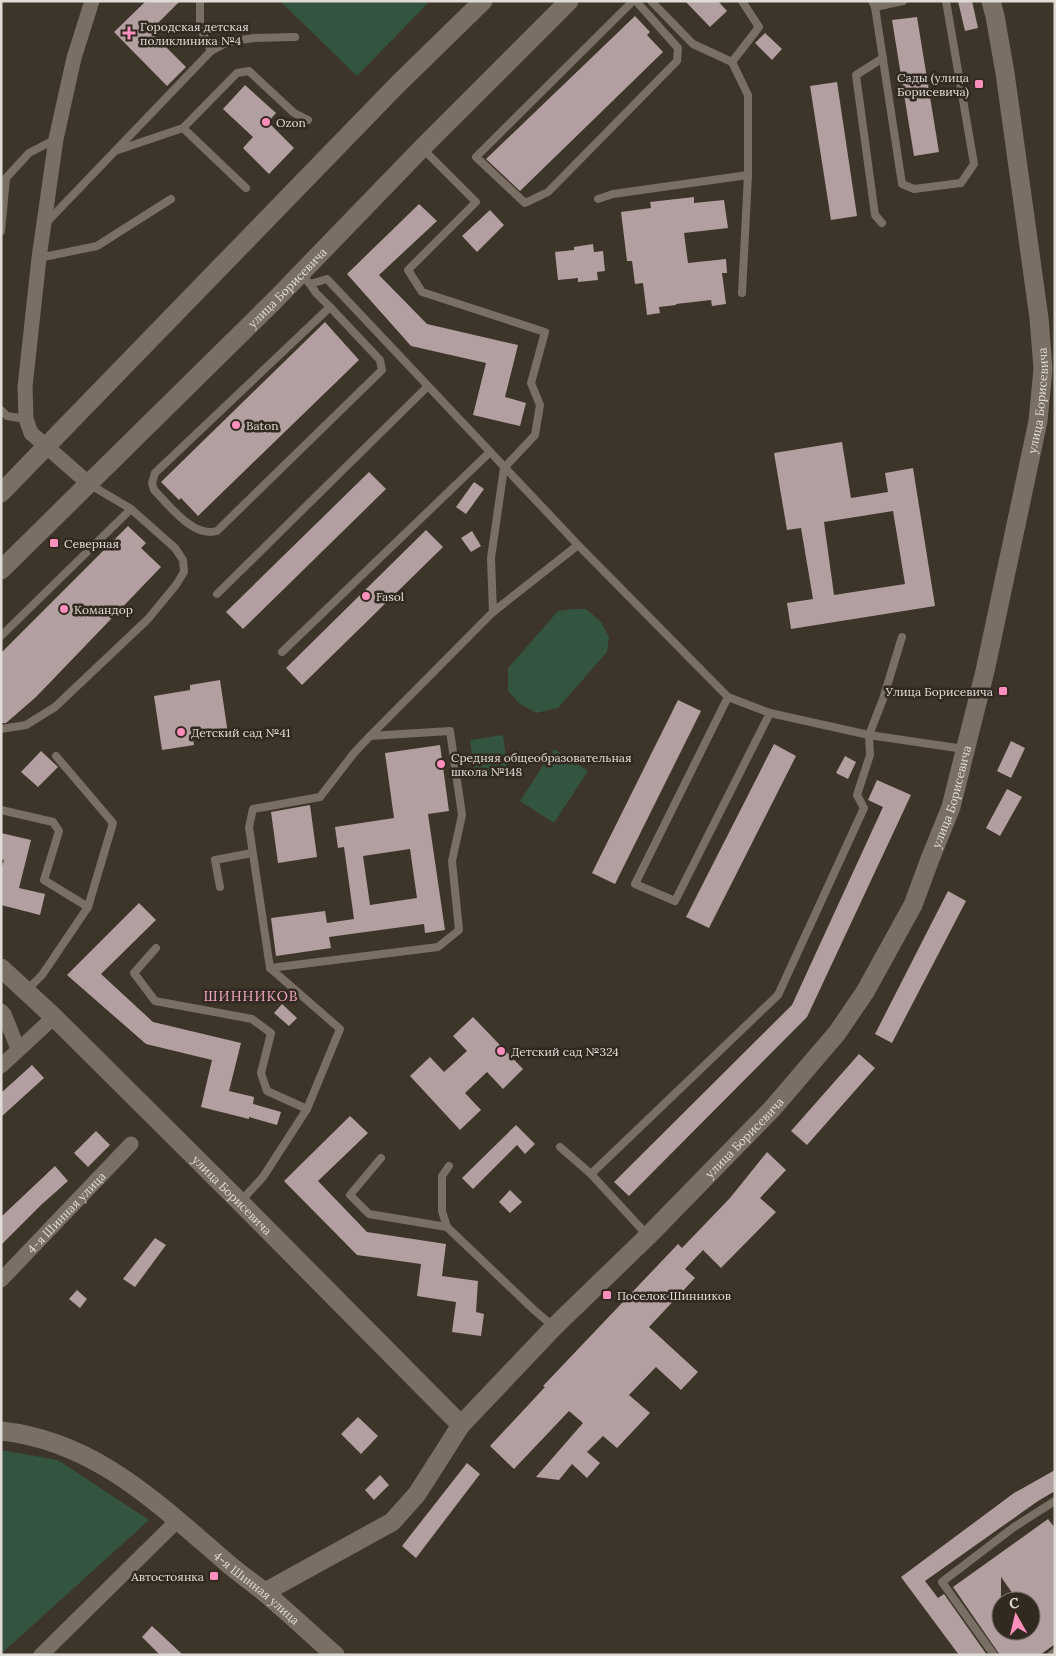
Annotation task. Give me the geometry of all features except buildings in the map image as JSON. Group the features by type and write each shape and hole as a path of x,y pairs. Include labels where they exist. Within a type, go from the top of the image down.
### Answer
{"street":[{"path":"88,484 31,433 26,419 25,387 39,258 56,139 74,58 92,1"},
{"path":"1,493 390,92 483,1"},
{"name":"улица Борисевича","path":"1,570 268,307 305,278 422,148 569,1"},
{"name":"улица Борисевича","path":"264,1592 392,1522 417,1494 461,1425 554,1327 648,1236 772,1109 837,1033 866,992 913,905 951,807 985,671 1038,420 1043,369 1039,318 1006,73 991,1"},
{"name":"улица Борисевича","path":"1,968 54,1017 461,1425"},
{"path":"3,1012 18,1049"},
{"path":"1,1066 54,1017"},
{"name":"4-я Шинная улица","path":"1,1280 131,1144"},
{"name":"4-я Шинная улица","path":"1,1432 18,1433 50,1441 86,1456 110,1469 160,1504 335,1655"},
{"path":"41,1655 178,1520"}],"lane":[{"path":"200,1 200,27 211,51"},
{"path":"634,1 678,48 678,61 548,192 525,203 476,157 634,1"},
{"path":"651,1 693,44 732,62 748,95 748,175 742,294"},
{"path":"732,62 759,27 742,1"},
{"path":"903,1 874,4 902,184 914,189 961,183 974,164 946,1"},
{"path":"44,225 211,51 228,42 254,38 295,37"},
{"path":"882,223 875,215 856,75 883,58"},
{"path":"113,152 183,128 237,73 249,71 294,113 308,120"},
{"path":"183,128 246,188"},
{"path":"1,232 6,178 29,154 56,139"},
{"path":"422,148 476,202 408,270 422,292 545,332 531,383 540,404 535,435 504,468 491,558 493,612"},
{"path":"598,199 613,194 748,175"},
{"path":"39,258 97,246 171,199"},
{"path":"305,278 327,278 504,468 728,697 770,713 869,735 966,749"},
{"path":"305,278 316,293 330,307 380,360 382,370 216,531 203,533 193,528 154,490 152,483 155,473 330,307"},
{"path":"217,594 428,386"},
{"path":"1,410 7,416 26,419"},
{"path":"282,652 490,452"},
{"path":"1,729 26,726 55,707 148,619 176,585 184,572 183,560 176,548 131,510 88,484"},
{"path":"1,636 131,510"},
{"path":"240,1202 263,1177 307,1109 340,1029 270,968 249,827 253,809 320,797 354,753 493,612 578,545"},
{"path":"591,1174 778,995 864,808 857,796 870,755 869,735 883,699 902,637"},
{"path":"728,697 635,884 675,901 770,713"},
{"path":"270,968 438,947 458,930 452,861 462,814 450,731 370,736"},
{"path":"26,991 42,975 88,907 113,823 56,756"},
{"path":"1,810 53,822 59,831 44,880 88,907"},
{"path":"220,887 215,860 252,853"},
{"path":"156,948 134,973 155,1001 252,1019 271,1033 261,1073 267,1091 307,1109"},
{"path":"560,1146 591,1174 648,1236"},
{"path":"381,1158 350,1195 369,1214 447,1227"},
{"path":"449,1166 442,1176 442,1211 447,1227 554,1327"},
{"path":"994,1655 942,1582 1014,1527 1055,1501"},
{"path":"1051,1655 1055,1652"}],"green space":[{"path":"280,1 430,1 357,76"},
{"path":"586,609 601,622 609,637 607,652 558,708 536,713 520,704 508,691 508,668 558,611"},
{"path":"503,735 508,772 475,776 470,740"},
{"path":"554,749 588,771 554,823 520,801"},
{"path":"1,1450 58,1460 149,1520 1,1654"}],"place":[{"name":"Городская детская поликлиника №4","path":"129,33"},
{"name":"Сады (улица Борисевича)","path":"979,84"},
{"name":"Ozon","path":"266,122"},
{"name":"Baton","path":"236,425"},
{"name":"Северная","path":"54,543"},
{"name":"Fasol","path":"366,596"},
{"name":"Командор","path":"64,609"},
{"name":"Улица Борисевича","path":"1003,691"},
{"name":"Детский сад №41","path":"181,732"},
{"name":"Средняя общеобразовательная школа №148","path":"441,764"},
{"name":"Детский сад №324","path":"501,1051"},
{"name":"Поселок Шинников","path":"607,1295"},
{"name":"Автостоянка","path":"214,1576"}],"district":[{"name":"ШИННИКОВ","path":"251,996"}]}
